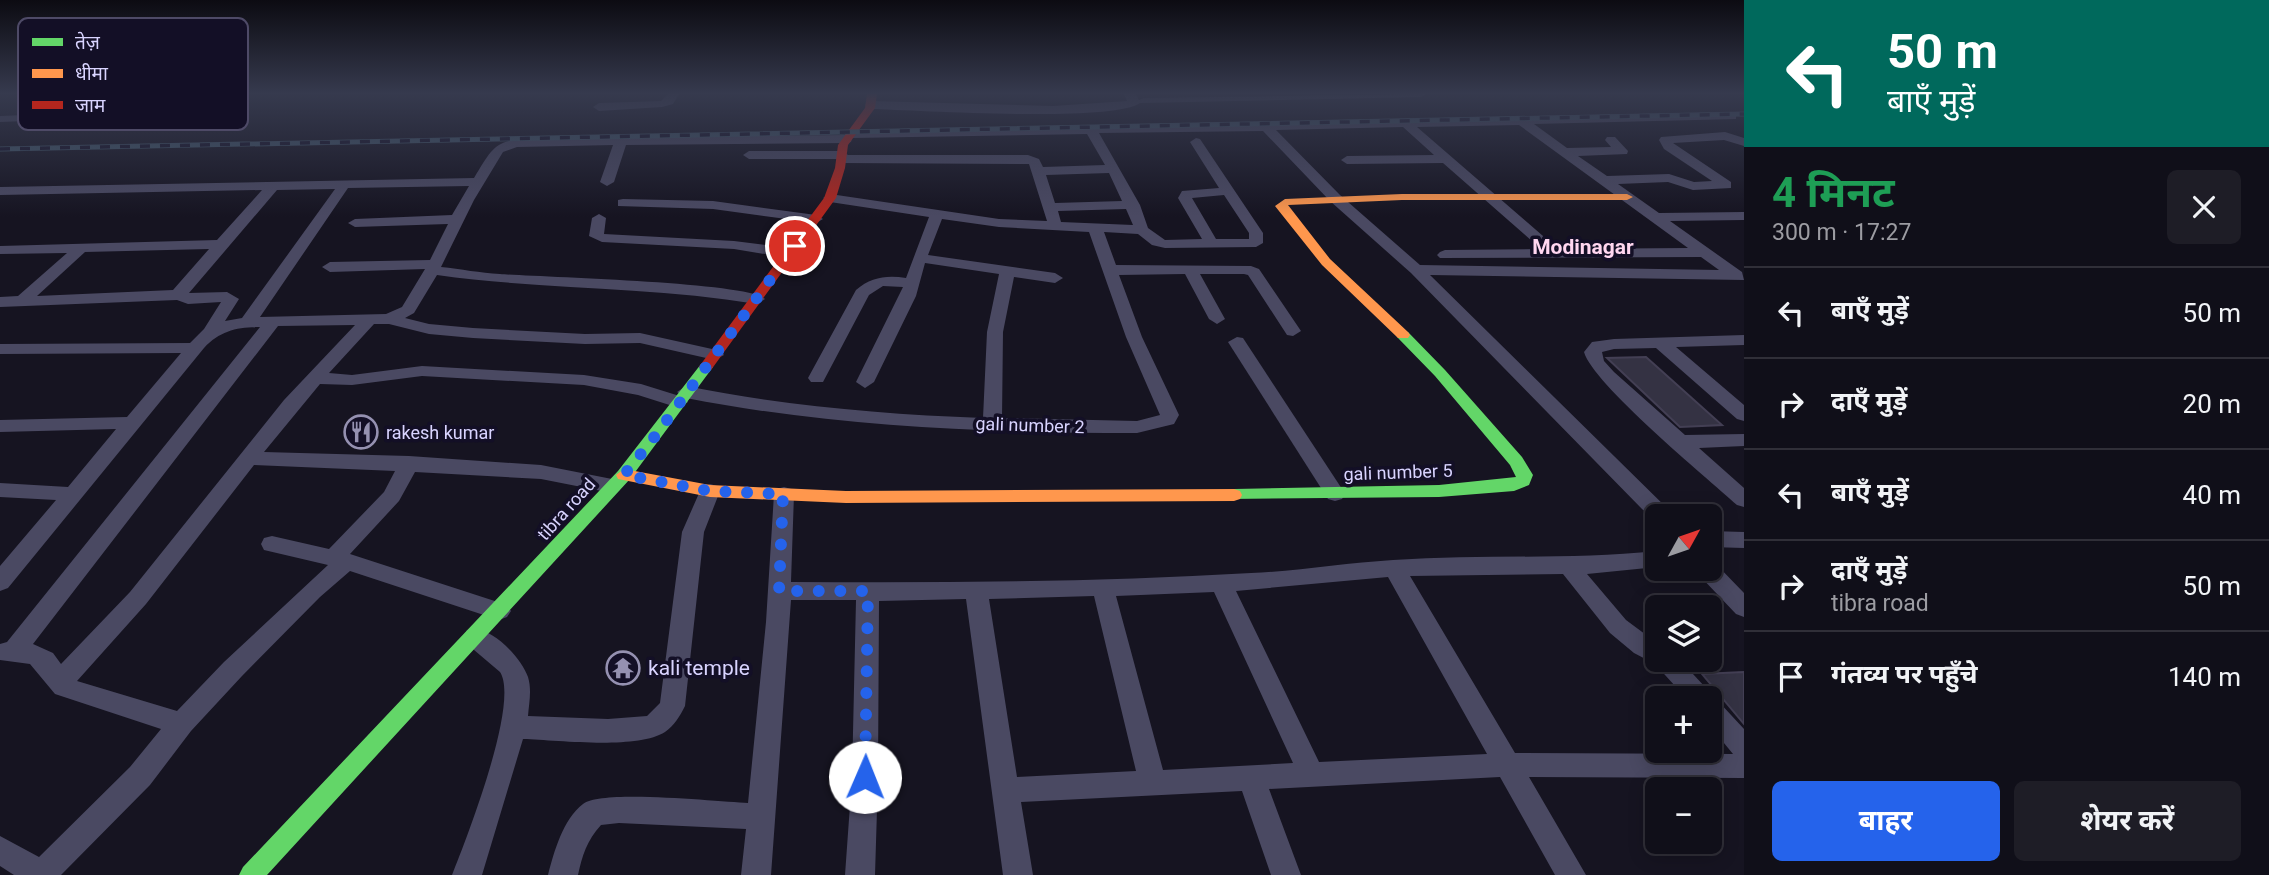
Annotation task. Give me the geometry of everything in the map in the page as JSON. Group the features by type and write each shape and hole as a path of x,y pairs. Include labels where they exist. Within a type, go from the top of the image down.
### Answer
{"street":[{"name":"tibra road","path":"251,875 499,611 618,481 656,435 830,198 845,147 852,135"},
{"path":"749,155 1002,135"},
{"path":"1094,135 1133,205 1142,230 1157,243 1256,243 1258,239 1196,142"},
{"path":"1274,135 1335,198 1416,270 1649,504"},
{"path":"1419,135 1556,254"},
{"path":"1540,135 1704,252 1742,273"},
{"path":"1604,180 1668,178 1693,186 1726,185 1668,146 1665,141 1725,136 1744,142"},
{"path":"1564,152 1622,151 1611,140"},
{"path":"607,182 621,141"},
{"path":"60,682 138,598 248,458 316,378 379,320 408,310 498,149 533,142 621,141 845,147 1020,158 1034,162 1056,227"},
{"path":"1347,160 1447,159"},
{"path":"1038,171 1114,169"},
{"path":"0,191 478,182"},
{"path":"248,322 344,185"},
{"path":"180,295 182,288 274,186"},
{"path":"1212,244 1185,198 1186,194 1228,191"},
{"path":"1335,198 1627,197"},
{"path":"830,198 937,214 1056,227 1142,230"},
{"name":"gali number 5","path":"618,481 710,491 846,497 1335,494 1500,488 1523,481 1525,475 1443,377 1341,278 1305,239 1281,206 1285,202 1335,198"},
{"path":"623,202 713,205 816,219"},
{"path":"1050,207 1133,205"},
{"path":"865,382 913,284 919,258 937,214"},
{"path":"1656,217 1744,216"},
{"path":"599,218 596,236 602,238 734,245 789,253"},
{"path":"355,223 457,219"},
{"name":"gali number 2","path":"316,378 352,380 422,372 584,380 682,397 878,420 1137,427 1167,420 1170,415 1134,337 1095,228"},
{"path":"0,250 221,244"},
{"path":"22,301 82,247"},
{"path":"1445,255 1704,252"},
{"path":"919,258 1055,278"},
{"path":"330,267 434,267 497,279 698,290 757,299"},
{"path":"1110,270 1236,268 1254,272 1293,331"},
{"path":"1190,269 1217,319"},
{"path":"1416,270 1742,273"},
{"path":"992,424 995,332 1007,271"},
{"path":"817,379 862,293 871,284 889,280 913,284"},
{"path":"0,302 180,295 188,299 231,299 210,332 0,582"},
{"path":"210,332 233,323 379,320 473,333 585,339 640,338 715,355"},
{"path":"7,652 273,322"},
{"path":"1744,340 1614,344 1598,346 1593,352 1596,362 1608,376 1744,500"},
{"path":"1237,342 1335,494"},
{"path":"1659,342 1744,415"},
{"path":"0,349 194,348"},
{"path":"0,426 131,423"},
{"path":"1678,442 1744,440"},
{"path":"248,458 409,463 541,472 618,481"},
{"path":"0,850 41,875 140,776 181,723 340,560 392,496 409,463"},
{"path":"0,490 73,494"},
{"path":"514,727 621,731 652,727 666,716 672,706 693,532 710,491"},
{"path":"756,875 779,591 783,494"},
{"path":"1722,539 1744,540"},
{"path":"272,544 340,560 499,611"},
{"path":"779,591 1103,588 1221,583 1394,568 1569,566 1645,560"},
{"path":"1569,566 1602,612 1618,629 1645,647"},
{"path":"1394,568 1571,875"},
{"path":"1718,581 1744,608"},
{"path":"1221,583 1312,775"},
{"path":"1103,588 1153,783"},
{"path":"860,875 865,777 868,591"},
{"path":"976,591 1018,875"},
{"path":"467,875 514,727 518,699 517,680 508,662 475,637"},
{"path":"7,652 35,654 44,660 64,687 181,723"},
{"path":"1677,672 1690,686"},
{"path":"1722,722 1744,748"},
{"path":"1005,790 1507,765 1744,766"},
{"path":"1251,778 1286,875"},
{"path":"562,875 569,848 580,824 594,812 619,810 762,817"}],"building":[{"path":"1646,357 1722,425 1680,427 1607,358"},
{"path":"1744,672 1744,724 1722,698 1722,686 1712,686 1702,674"}],"railway":[{"path":"0,149 706,135"}],"traffic: fast":[{"path":"1234,495 1439,491 1514,485 1523,481 1525,475 1516,461 1440,373 1403,335"},
{"path":"251,875 624,475 706,367"}],"traffic: slow":[{"path":"1403,335 1326,262 1281,206 1285,202 1402,197 1627,197"},
{"path":"624,475 710,491 846,497 1234,495"}],"traffic: jam":[{"path":"706,367 830,198 840,168 843,145 850,135"}],"place":[{"name":"rakesh kumar","path":"361,432"},
{"name":"kali temple","path":"623,668"}],"district":[{"name":"Modinagar","path":"1583,247"}],"route":[{"path":"795,246 624,475 710,491 783,494 779,591 868,591 865,777"}]}
